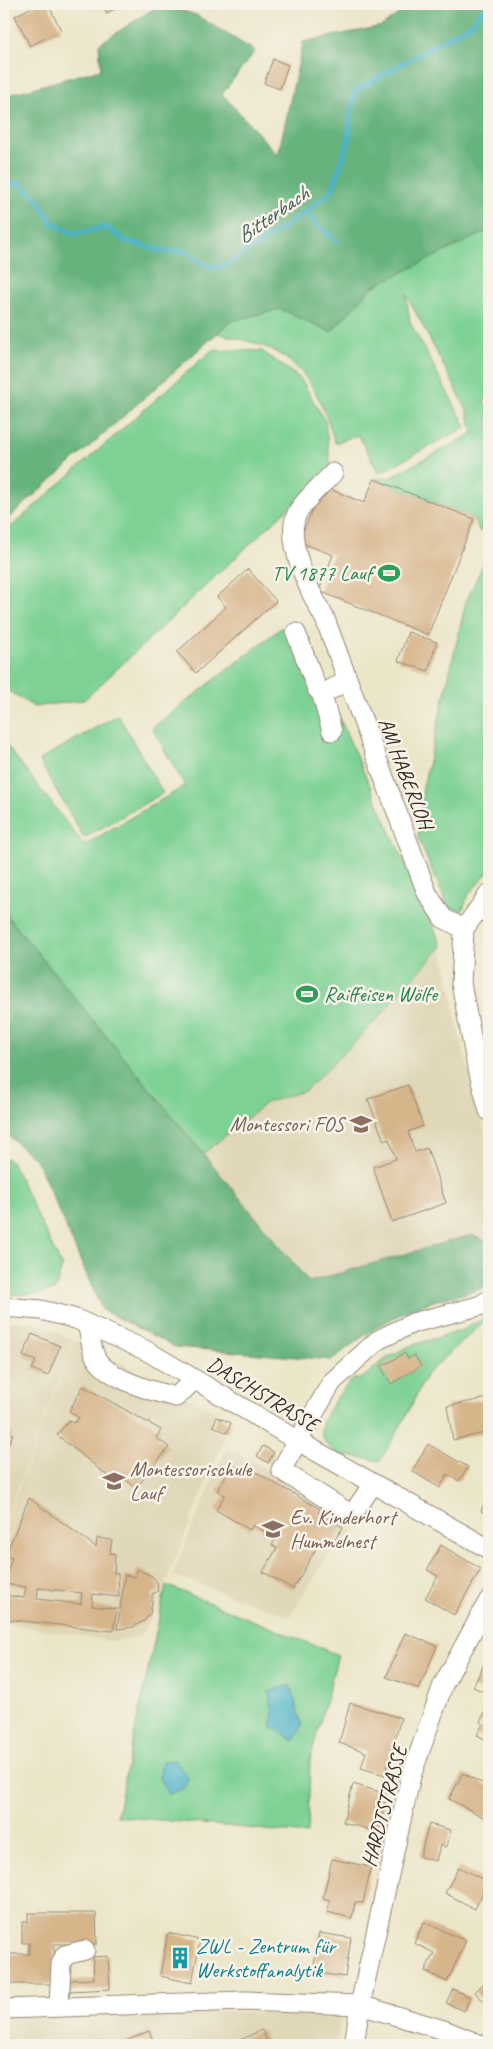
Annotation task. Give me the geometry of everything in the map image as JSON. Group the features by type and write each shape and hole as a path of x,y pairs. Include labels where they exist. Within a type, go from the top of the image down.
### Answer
{"street":[{"name":"AM HABERLOH","path":"333,473 298,511 292,527 294,544 308,589 324,619 388,792 407,834 427,893 443,918 464,929"},
{"path":"296,633 315,686 321,692 332,731"},
{"path":"321,692 326,692 347,681"},
{"path":"489,894 464,929 461,983 476,1062 489,1111"},
{"path":"373,1484 352,1515 281,1470 332,1382 378,1340 413,1323 479,1306 489,1300"},
{"name":"DASCHSTRASSE","path":"4,1307 41,1310 76,1319 147,1351 298,1441 489,1549"},
{"path":"87,1324 96,1358 115,1376 176,1398 194,1380"},
{"name":"HARDTSTRASSE","path":"354,2045 360,2005 411,1776 443,1684 489,1600"},
{"path":"58,2007 61,1964 65,1955 85,1950"},
{"path":"4,2009 244,2001 360,2005 444,2030 481,2045"}],"shaded area":[{"name":"Montessori FOS","path":"442,946 461,1041 489,1147 489,1242 471,1235 309,1282 203,1154 267,1102 305,1091 371,1026"},
{"path":"4,1322 33,1322 74,1340 4,1524"},
{"name":"Montessorischule Lauf","path":"75,1340 216,1412 209,1429 225,1436 154,1612 140,1637 109,1641 4,1623 4,1527"},
{"name":"Ev. Kinderhort Hummelnest","path":"227,1447 358,1522 351,1536 331,1551 290,1616 172,1575"},
{"path":"177,2011 294,2013 341,2019 337,2045 4,2045 4,2014"}],"green space":[{"path":"161,4 196,15 255,51 222,94 278,155 303,42 382,26 412,4 489,4 489,230 372,287 331,332 280,309 231,321 4,522 4,96 101,69 99,44"},
{"path":"489,230 489,398 483,402 489,406 489,510 480,532 474,519 374,479 389,478 473,433 467,410 406,294 410,322 466,427 379,473 358,435 335,443 326,415 314,389 297,367 266,347 217,333 231,321 280,309 331,332 372,287"},
{"path":"212,350 262,351 301,379 325,421 331,468 84,700 34,707 4,688 4,533"},
{"path":"489,551 489,871 469,894 462,911 448,907 418,838 423,787 466,602"},
{"path":"281,628 303,637 442,946 371,1026 305,1091 267,1102 203,1154 4,912 4,742 84,845 185,786 152,728"},
{"path":"118,715 163,793 84,838 39,760"},
{"path":"4,912 309,1282 471,1235 489,1242 489,1284 471,1292 438,1300 409,1310 369,1332 332,1360 175,1347 102,1310 37,1161 4,1132"},
{"path":"4,1157 12,1162 62,1267 55,1290 36,1294 4,1295"},
{"path":"489,1317 427,1374 404,1420 380,1461 352,1456 340,1457 326,1443 322,1436 321,1426 338,1396 353,1379 361,1379 387,1358 407,1347 465,1329 469,1325"},
{"path":"166,1585 338,1655 310,1760 308,1834 117,1816"}],"water":[{"path":"290,1685 302,1725 294,1741 271,1726 273,1712 268,1692"},
{"path":"175,1760 188,1779 184,1788 168,1795 159,1778 162,1761"}],"building":[{"path":"38,4 48,4 61,30 30,46 15,16"},
{"path":"103,4 125,4 107,13"},
{"path":"273,59 288,65 280,89 264,83"},
{"name":"TV 1877 Lauf","path":"374,479 474,519 428,635 319,591 333,555 299,542 322,486 364,503"},
{"path":"248,569 276,601 196,673 177,652 226,607 217,597"},
{"path":"408,632 437,642 428,671 398,661"},
{"path":"408,1085 423,1126 408,1132 415,1152 427,1148 446,1203 392,1222 373,1167 396,1159 389,1139 384,1141 368,1099"},
{"path":"32,1334 60,1346 48,1376 32,1369 36,1361 23,1356"},
{"path":"405,1353 408,1359 414,1355 421,1366 391,1384 381,1367"},
{"path":"83,1386 161,1430 156,1438 169,1447 136,1488 120,1475 114,1481 57,1435 69,1420 74,1423 79,1418 69,1411"},
{"path":"489,1398 489,1432 453,1440 447,1406"},
{"path":"217,1417 231,1423 227,1433 213,1426"},
{"path":"4,1426 7,1428 6,1431 13,1434 4,1455"},
{"path":"428,1444 468,1467 459,1481 447,1474 440,1488 412,1471"},
{"path":"263,1446 274,1452 268,1463 257,1456"},
{"path":"232,1465 252,1476 254,1471 320,1509 318,1513 343,1527 331,1546 321,1540 293,1589 263,1572 277,1548 272,1545 276,1538 253,1525 250,1530 216,1510 225,1495 217,1491"},
{"path":"489,1492 489,1515 481,1511"},
{"path":"29,1498 96,1547 97,1538 112,1540 110,1553 115,1554 114,1573 118,1573 119,1597 93,1594 92,1606 117,1609 113,1631 4,1619 4,1595 24,1598 26,1587 4,1584 12,1558 5,1556","holes":["38,1588 82,1593 81,1604 37,1599"]},
{"path":"441,1545 481,1569 454,1615 425,1598 438,1576 427,1570"},
{"path":"137,1569 152,1576 157,1582 158,1591 152,1594 150,1614 144,1621 133,1627 117,1629 125,1575 135,1577"},
{"path":"405,1633 437,1646 419,1689 386,1677"},
{"path":"486,1660 489,1662 489,1687 486,1693 473,1687"},
{"path":"350,1703 401,1718 385,1775 361,1768 366,1752 339,1743"},
{"path":"489,1704 489,1741 477,1735 483,1724 480,1722"},
{"path":"463,1773 489,1787 489,1810 485,1818 449,1799"},
{"path":"353,1784 387,1794 378,1832 343,1822"},
{"path":"429,1824 451,1830 446,1847 440,1845 436,1861 420,1857"},
{"path":"332,1859 371,1867 363,1903 355,1902 352,1918 327,1912 330,1900 323,1898"},
{"path":"459,1867 488,1882 475,1909 445,1893"},
{"path":"28,1913 96,1913 97,1944 54,1944 54,1984 4,1984 4,1954 29,1954 29,1943 22,1943 22,1922 28,1922"},
{"path":"424,1922 466,1941 447,1982 425,1971 434,1953 414,1943"},
{"name":"ZWL - Zentrum für Werkstoffanalytik","path":"168,1933 200,1940 192,1983 160,1976"},
{"path":"319,1933 351,1938 345,1977 313,1972"},
{"path":"108,1956 110,1989 70,1991 70,1980 94,1979 93,1957"},
{"path":"489,1978 489,2007 475,1992"},
{"path":"453,1989 470,1997 464,2011 446,2003"},
{"path":"262,2030 269,2045 243,2045 240,2040"},
{"path":"149,2031 155,2045 117,2045"}],"waterway":[{"name":"Bitterbach","path":"4,187 19,183 40,202 51,223 75,234 106,227 124,240 162,251 185,251 211,268 227,265 286,226 332,191 348,142 355,91 473,23 479,13 489,8"},
{"path":"305,211 316,224 337,242"}],"place":[{"name":"TV 1877 Lauf","path":"389,573"},
{"name":"Raiffeisen Wölfe","path":"307,994"},
{"name":"Montessori FOS","path":"361,1124"},
{"name":"Montessorischule Lauf","path":"114,1481"},
{"name":"Ev. Kinderhort Hummelnest","path":"273,1529"},
{"name":"ZWL - Zentrum für Werkstoffanalytik","path":"180,1958"}]}
